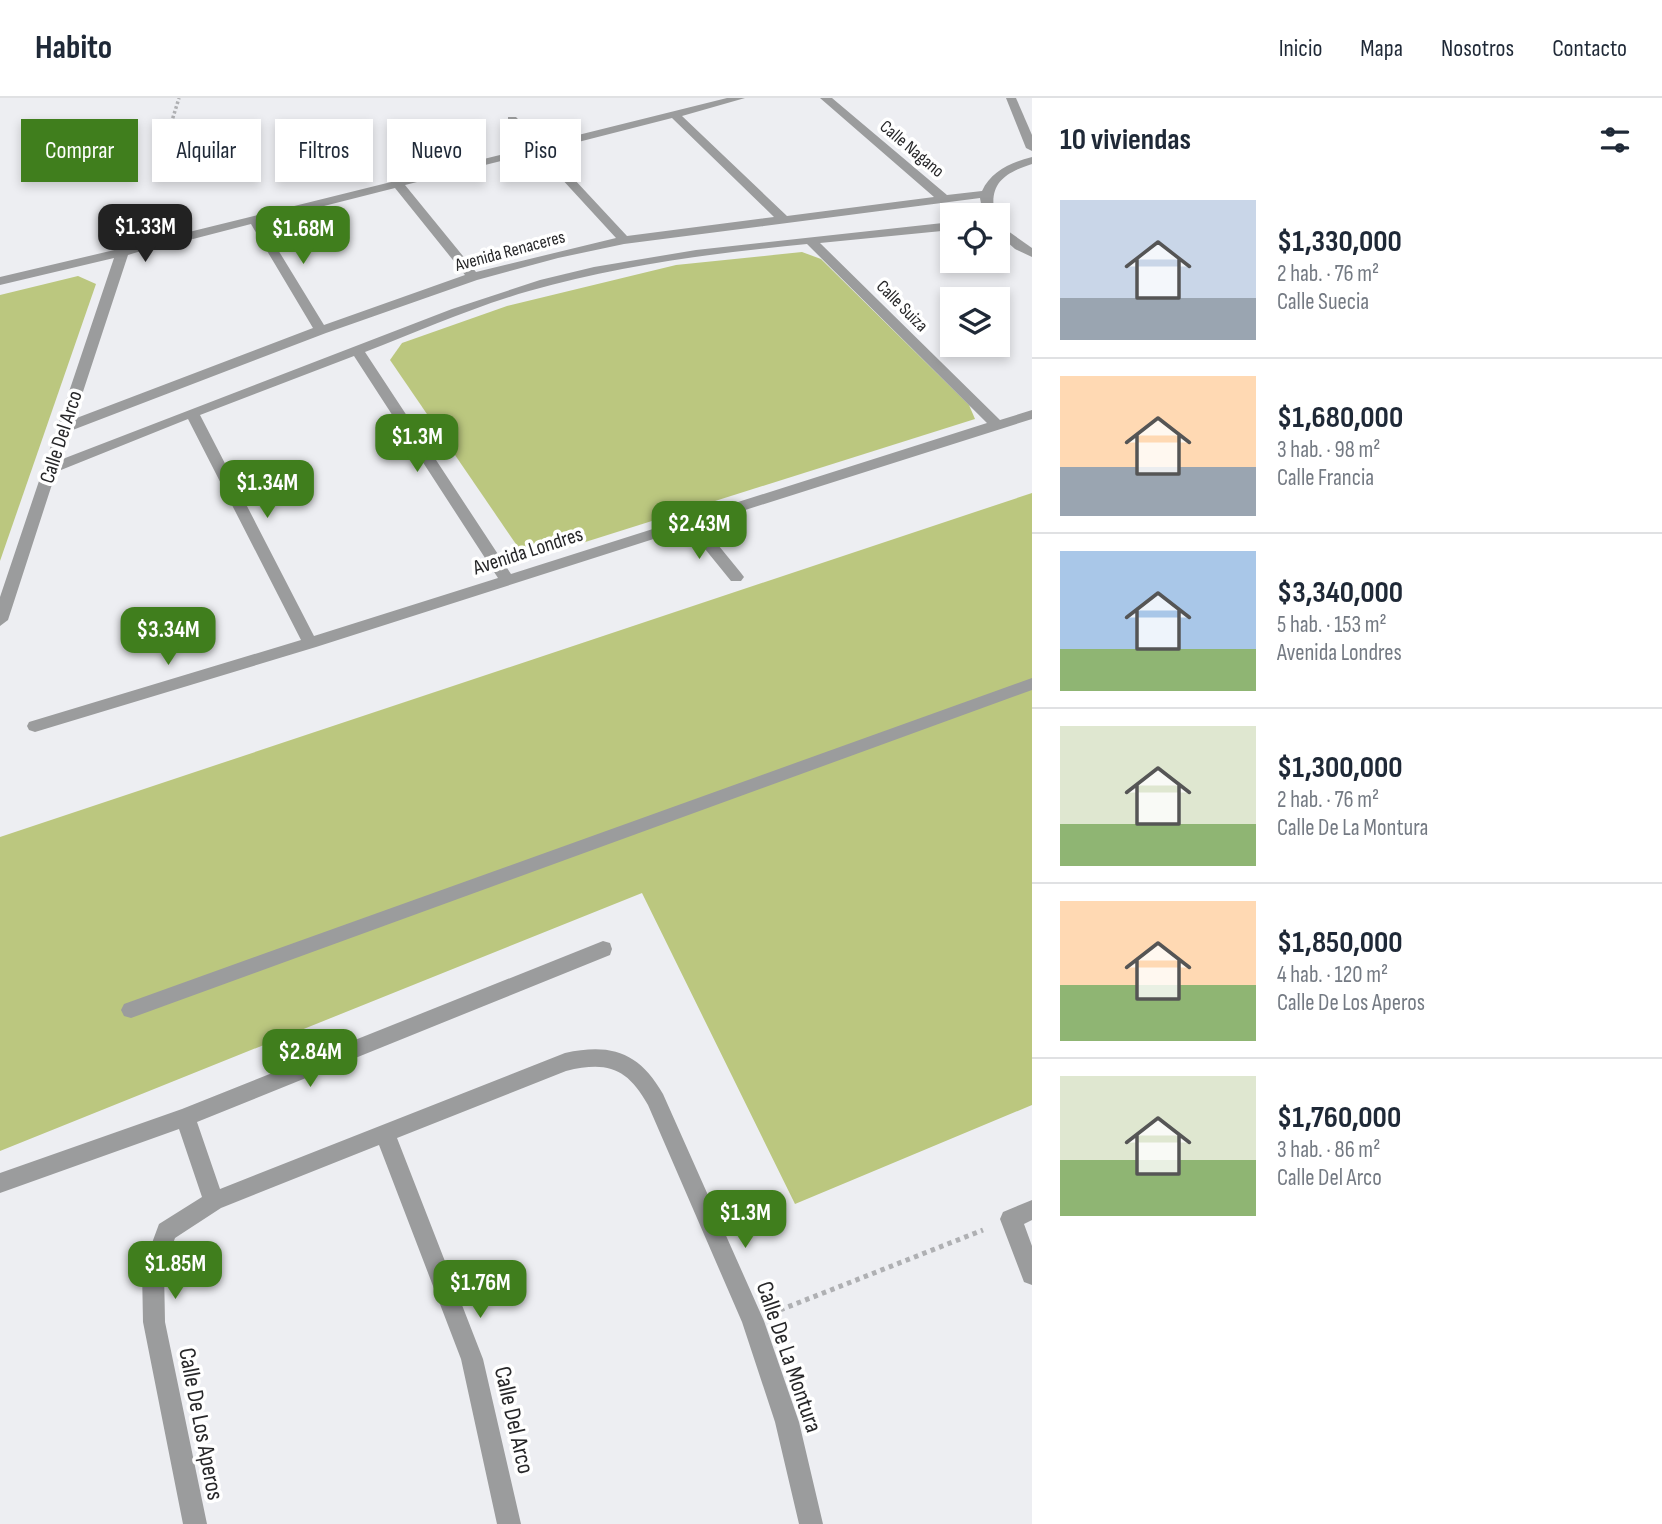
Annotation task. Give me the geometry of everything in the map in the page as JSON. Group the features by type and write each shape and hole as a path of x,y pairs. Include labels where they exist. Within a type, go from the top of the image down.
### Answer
{"street":[{"path":"581,138 740,98"},
{"name":"Calle Nagano","path":"825,98 945,200"},
{"path":"1011,98 1032,148"},
{"path":"675,115 783,219"},
{"path":"192,235 500,158"},
{"path":"985,203 986,194 994,179 1012,167 1032,160"},
{"path":"571,182 624,240"},
{"path":"399,185 473,277"},
{"name":"Avenida Renaceres","path":"65,428 321,330 473,277 624,240 986,194"},
{"path":"254,220 321,330"},
{"name":"Avenida Renaceres","path":"50,470 483,302 544,283 638,261 940,227"},
{"path":"1010,238 1032,253"},
{"name":"Calle Suiza","path":"811,241 997,425"},
{"path":"0,281 161,243"},
{"name":"Calle Del Arco","path":"0,620 121,253"},
{"path":"357,350 507,580"},
{"path":"192,413 310,643"},
{"name":"Avenida Londres","path":"35,726 310,643 1032,414"},
{"path":"691,522 736,577"},
{"path":"131,1010 1032,684"},
{"path":"0,1183 185,1116 603,949"},
{"name":"Calle De Los Aperos","path":"195,1524 154,1322 153,1270 166,1231 214,1201 565,1062 588,1056"},
{"name":"Calle De La Montura","path":"588,1056 614,1059 633,1068 648,1082 753,1321 787,1422 811,1524"},
{"path":"185,1116 214,1201"},
{"name":"Calle Del Arco","path":"385,1134 472,1359 509,1524"},
{"path":"1032,1210 1010,1219 1032,1274"}],"path":[{"path":"173,119 179,98"},
{"path":"753,1321 1010,1219"}],"green space":[{"path":"802,252 821,259 969,405 975,419 541,556 520,550 390,360 402,343 507,306 676,265"},
{"path":"78,276 96,284 0,561 0,295"},
{"path":"1032,493 1032,1105 795,1204 642,893 0,1151 0,837"}]}
